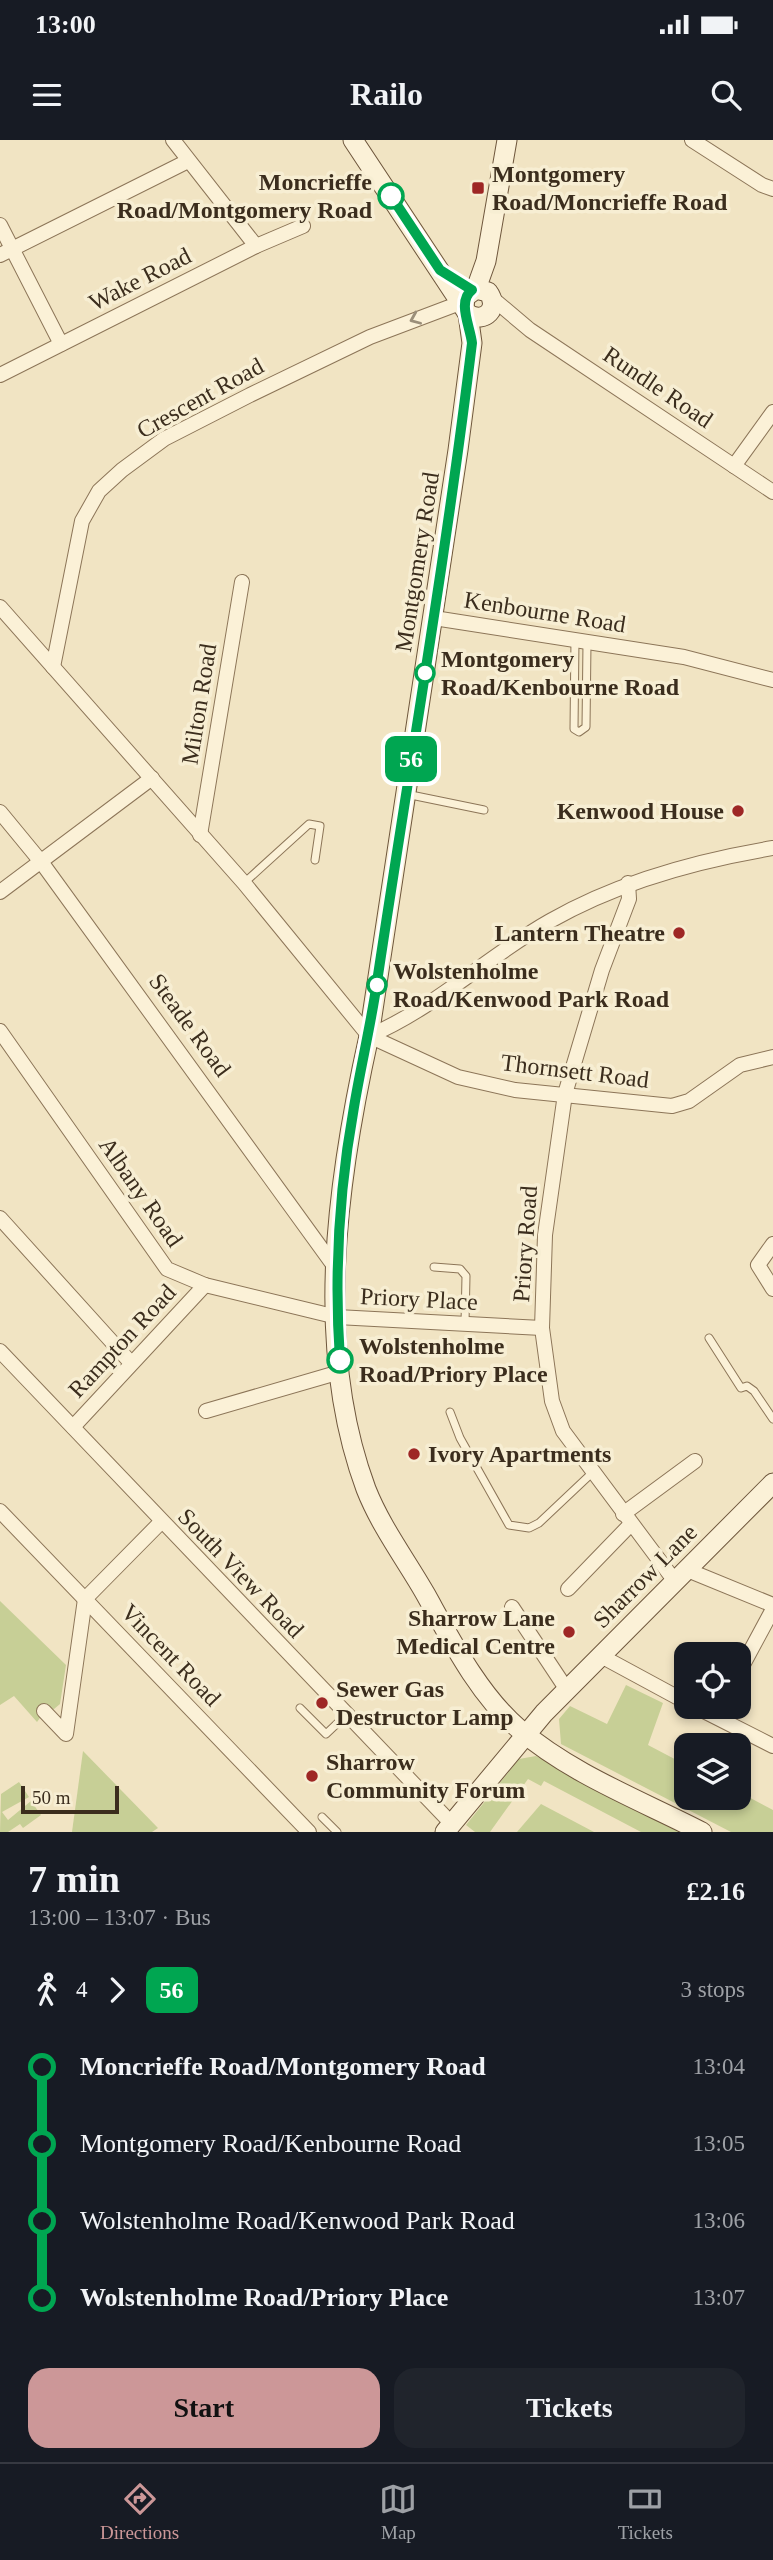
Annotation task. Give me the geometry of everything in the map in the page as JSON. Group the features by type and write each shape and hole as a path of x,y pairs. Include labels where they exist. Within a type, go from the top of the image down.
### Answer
{"street":[{"path":"173,140 256,246"},
{"path":"354,140 440,270 477,303"},
{"name":"Montgomery Road","path":"507,140 477,303 434,618 369,1036 354,1105 343,1182 337,1270 341,1372 352,1442 375,1507 478,1679 503,1714 552,1754 702,1832"},
{"path":"692,140 762,185 773,188"},
{"path":"6,252 188,161"},
{"path":"0,225 6,252 61,344"},
{"name":"Wake Road","path":"0,375 256,246 303,226"},
{"name":"Rundle Road","path":"477,303 517,321 773,492"},
{"name":"Crescent Road","path":"53,667 82,521 99,491 164,439 370,337 477,303"},
{"path":"734,466 773,412"},
{"name":"Milton Road","path":"200,835 242,582"},
{"path":"0,607 244,883 369,1036 400,1023 550,921 628,883 773,848"},
{"name":"Kenbourne Road","path":"434,618 684,657 773,680"},
{"path":"0,892 152,778"},
{"name":"Steade Road","path":"0,812 42,863 337,1270"},
{"name":"Priory Road","path":"628,883 629,900 602,970 565,1094 545,1235 542,1328 556,1416 592,1473 627,1519 680,1574"},
{"name":"Albany Road","path":"0,1031 167,1269 205,1285 337,1317"},
{"name":"Thornsett Road","path":"369,1036 458,1077 515,1090 671,1106 689,1101 740,1065 773,1057"},
{"path":"0,1218 131,1363"},
{"path":"773,1244 758,1265 773,1289"},
{"name":"Rampton Road","path":"73,1427 205,1285"},
{"name":"Priory Place","path":"337,1317 542,1328"},
{"name":"South View Road","path":"0,1351 346,1715 448,1828"},
{"path":"206,1411 341,1372"},
{"path":"568,1589 627,1519 695,1461"},
{"name":"Sharrow Lane","path":"448,1828 525,1734 680,1574 773,1483"},
{"name":"Vincent Road","path":"0,1511 309,1832"},
{"path":"44,1711 66,1734 85,1599 161,1522"},
{"path":"680,1574 773,1607 751,1649"},
{"path":"512,1607 567,1690"},
{"path":"601,1656 674,1696"},
{"path":"730,1719 773,1746"}],"lane":[{"path":"581,641 586,727 579,733 575,729 581,641"},
{"path":"406,794 484,810"},
{"path":"244,883 309,824 320,826 315,860"},
{"path":"434,1267 460,1269 466,1276 465,1324"},
{"path":"709,1338 741,1388 747,1386 754,1391 773,1419"},
{"path":"450,1412 460,1438 509,1525 529,1528 539,1523 592,1473"},
{"path":"300,1708 326,1734 346,1715"},
{"path":"322,1817 337,1832"}],"green space":[{"path":"0,1601 66,1665 60,1704 54,1709 47,1708 37,1722 14,1696 0,1705"},
{"path":"626,1685 663,1703 648,1745 674,1759 674,1802 561,1744 559,1719 570,1706 607,1724"},
{"path":"83,1751 158,1828 152,1832 72,1832"},
{"path":"536,1756 685,1832 641,1832 544,1781 541,1786 528,1779 490,1832 475,1832 466,1825 519,1759"},
{"path":"19,1782 29,1797 2,1812 8,1820 31,1801 41,1815 23,1828 20,1824 8,1832 0,1832 1,1794"},
{"path":"751,1798 773,1810 773,1832 731,1832 688,1810 751,1810"},
{"path":"541,1804 594,1832 517,1832"}],"bus line":[{"name":"56","path":"340,1360 337,1270 343,1182 354,1105 369,1036 434,618 472,343 468,314 463,304 472,290 440,270 391,196"}],"place":[{"name":"Montgomery Road/Moncrieffe Road","path":"478,188"},
{"name":"Moncrieffe Road/Montgomery Road","path":"391,196"},
{"name":"Montgomery Road/Kenbourne Road","path":"425,673"},
{"name":"Kenwood House","path":"738,811"},
{"name":"Lantern Theatre","path":"679,933"},
{"name":"Wolstenholme Road/Kenwood Park Road","path":"377,985"},
{"name":"Wolstenholme Road/Priory Place","path":"340,1360"},
{"name":"Ivory Apartments","path":"414,1454"},
{"name":"Sharrow Lane Medical Centre","path":"569,1632"},
{"name":"Sewer Gas Destructor Lamp","path":"322,1703"},
{"name":"Sharrow Community Forum","path":"312,1776"}]}
